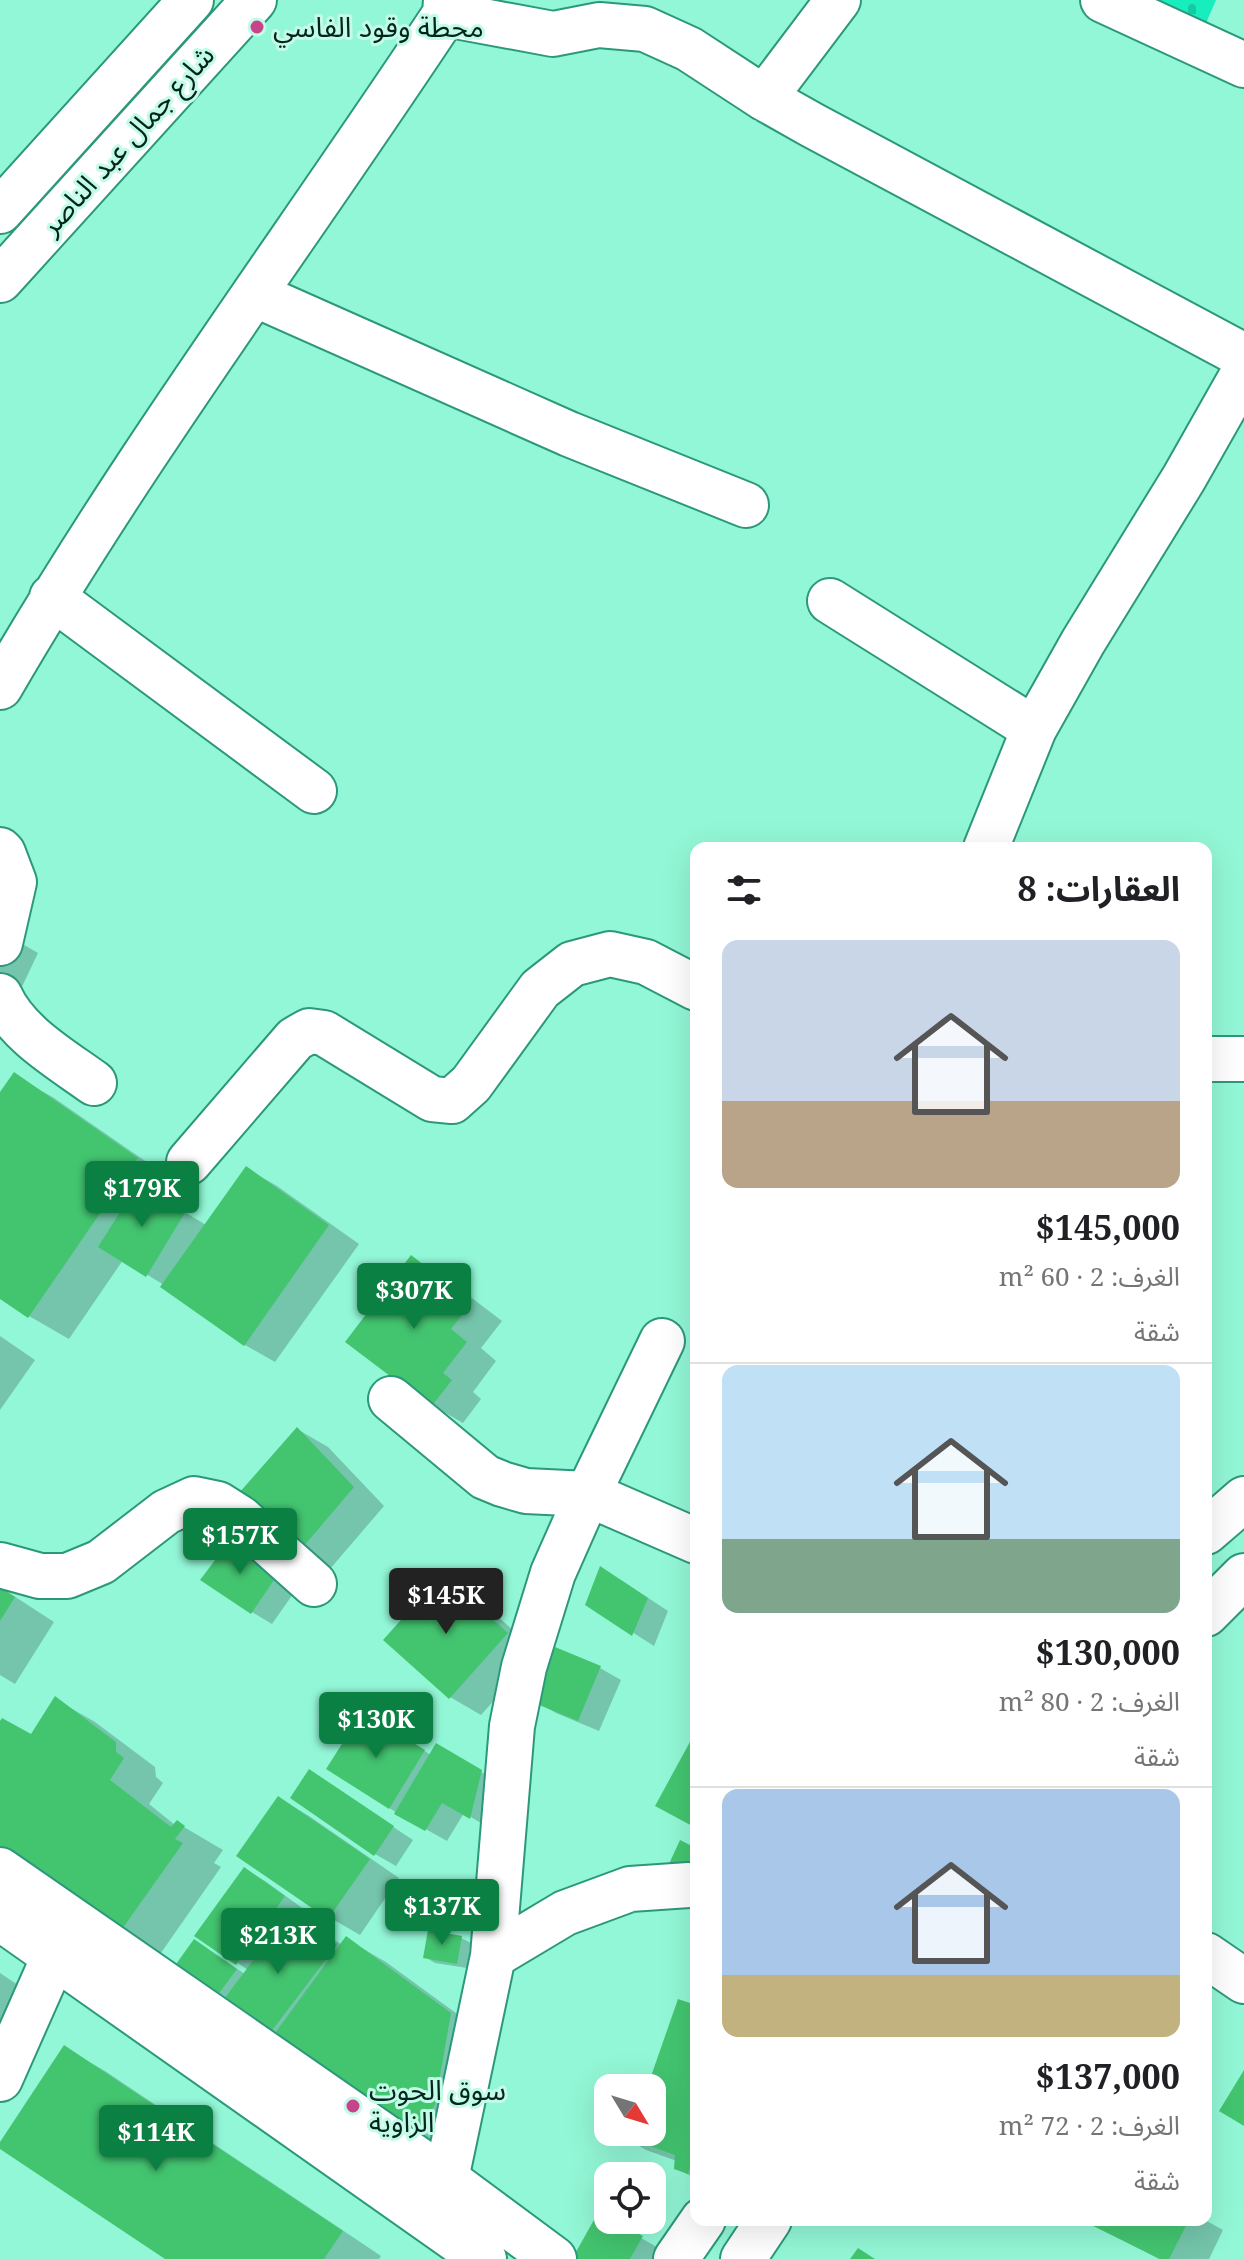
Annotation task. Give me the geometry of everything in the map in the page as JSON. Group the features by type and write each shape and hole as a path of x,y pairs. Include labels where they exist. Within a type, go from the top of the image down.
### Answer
{"street":[{"name":"شارع جمال عبد الناصر","path":"0,211 191,0"},
{"name":"شارع جمال عبد الناصر","path":"0,280 254,0"},
{"path":"764,98 838,0"},
{"path":"1103,0 1244,65"},
{"path":"0,687 52,597 167,420 370,127 445,7 553,34 599,25 645,29 689,49 764,98 1244,356"},
{"path":"254,294 569,434 746,505"},
{"path":"988,842 1034,729 1244,372"},
{"path":"52,597 314,791"},
{"path":"830,601 1034,729"},
{"path":"0,850 14,882 0,943"},
{"path":"189,1162 295,1039 309,1031 324,1033 432,1099 452,1101 471,1084 540,989 572,964 610,954 646,962 690,985"},
{"path":"0,996 7,1011 39,1042 94,1083"},
{"path":"1212,1059 1244,1059"},
{"path":"446,2179 493,1956 515,1711 524,1667 553,1573 662,1341"},
{"path":"391,1399 485,1477 526,1491 588,1494 690,1538"},
{"path":"0,1565 40,1576 67,1576 101,1562 166,1512 194,1499 218,1504 240,1518 314,1584"},
{"path":"1212,1527 1244,1499"},
{"path":"1212,1608 1244,1576"},
{"path":"0,1870 446,2179 554,2259"},
{"path":"493,1956 565,1913 630,1889 689,1885"},
{"path":"0,1918 484,2259"},
{"path":"0,2079 54,1957"},
{"path":"676,2259 699,2226"},
{"path":"743,2259 765,2226"}],"green space":[{"path":"1146,0 1216,0 1203,30"}],"building":[{"path":"14,1072 138,1158 28,1318 0,1299 0,1092"},
{"path":"246,1166 329,1225 244,1346 160,1287"},
{"path":"139,1182 186,1211 146,1277 98,1247"},
{"path":"411,1255 472,1302 451,1329 467,1342 443,1373 452,1380 431,1407 345,1342"},
{"path":"297,1427 354,1487 298,1553 239,1493"},
{"path":"231,1539 280,1571 251,1614 200,1580"},
{"path":"600,1566 648,1598 632,1636 585,1605"},
{"path":"442,1574 508,1633 449,1699 383,1640"},
{"path":"0,1587 15,1597 0,1621"},
{"path":"555,1647 601,1666 578,1721 532,1702"},
{"path":"55,1696 116,1742 116,1752 124,1758 110,1780 171,1827 177,1820 185,1826 175,1839 183,1843 115,1939 0,1851 0,1721 2,1718 31,1734"},
{"path":"363,1711 425,1750 389,1809 326,1769"},
{"path":"690,1742 690,1825 655,1806"},
{"path":"436,1743 482,1770 470,1819 442,1803 425,1831 394,1814"},
{"path":"309,1769 394,1826 374,1856 290,1798"},
{"path":"278,1796 370,1859 328,1919 236,1856"},
{"path":"680,1840 690,1845 690,1874 669,1864"},
{"path":"244,1867 285,1896 236,1965 194,1936"},
{"path":"291,1910 337,1945 264,2041 218,2007"},
{"path":"428,1930 462,1936 457,1964 423,1958"},
{"path":"346,1936 451,2013 435,2105 406,2145 267,2044"},
{"path":"194,1939 237,1969 211,2004 169,1974"},
{"path":"678,1999 690,2003 688,2174 674,2169 675,2155 650,2146 666,2146 666,2074 652,2074"},
{"path":"64,2045 343,2231 324,2259 165,2259 0,2149 0,2142"},
{"path":"1244,2070 1244,2126 1219,2111"},
{"path":"594,2220 594,2234 643,2236 630,2259 572,2259"},
{"path":"1093,2226 1186,2226 1169,2259 1160,2259"},
{"path":"858,2248 875,2259 850,2259"}],"place":[{"name":"محطة وقود الفاسي","path":"257,27"},
{"name":"سوق الحوت الزاوية","path":"353,2106"}]}
